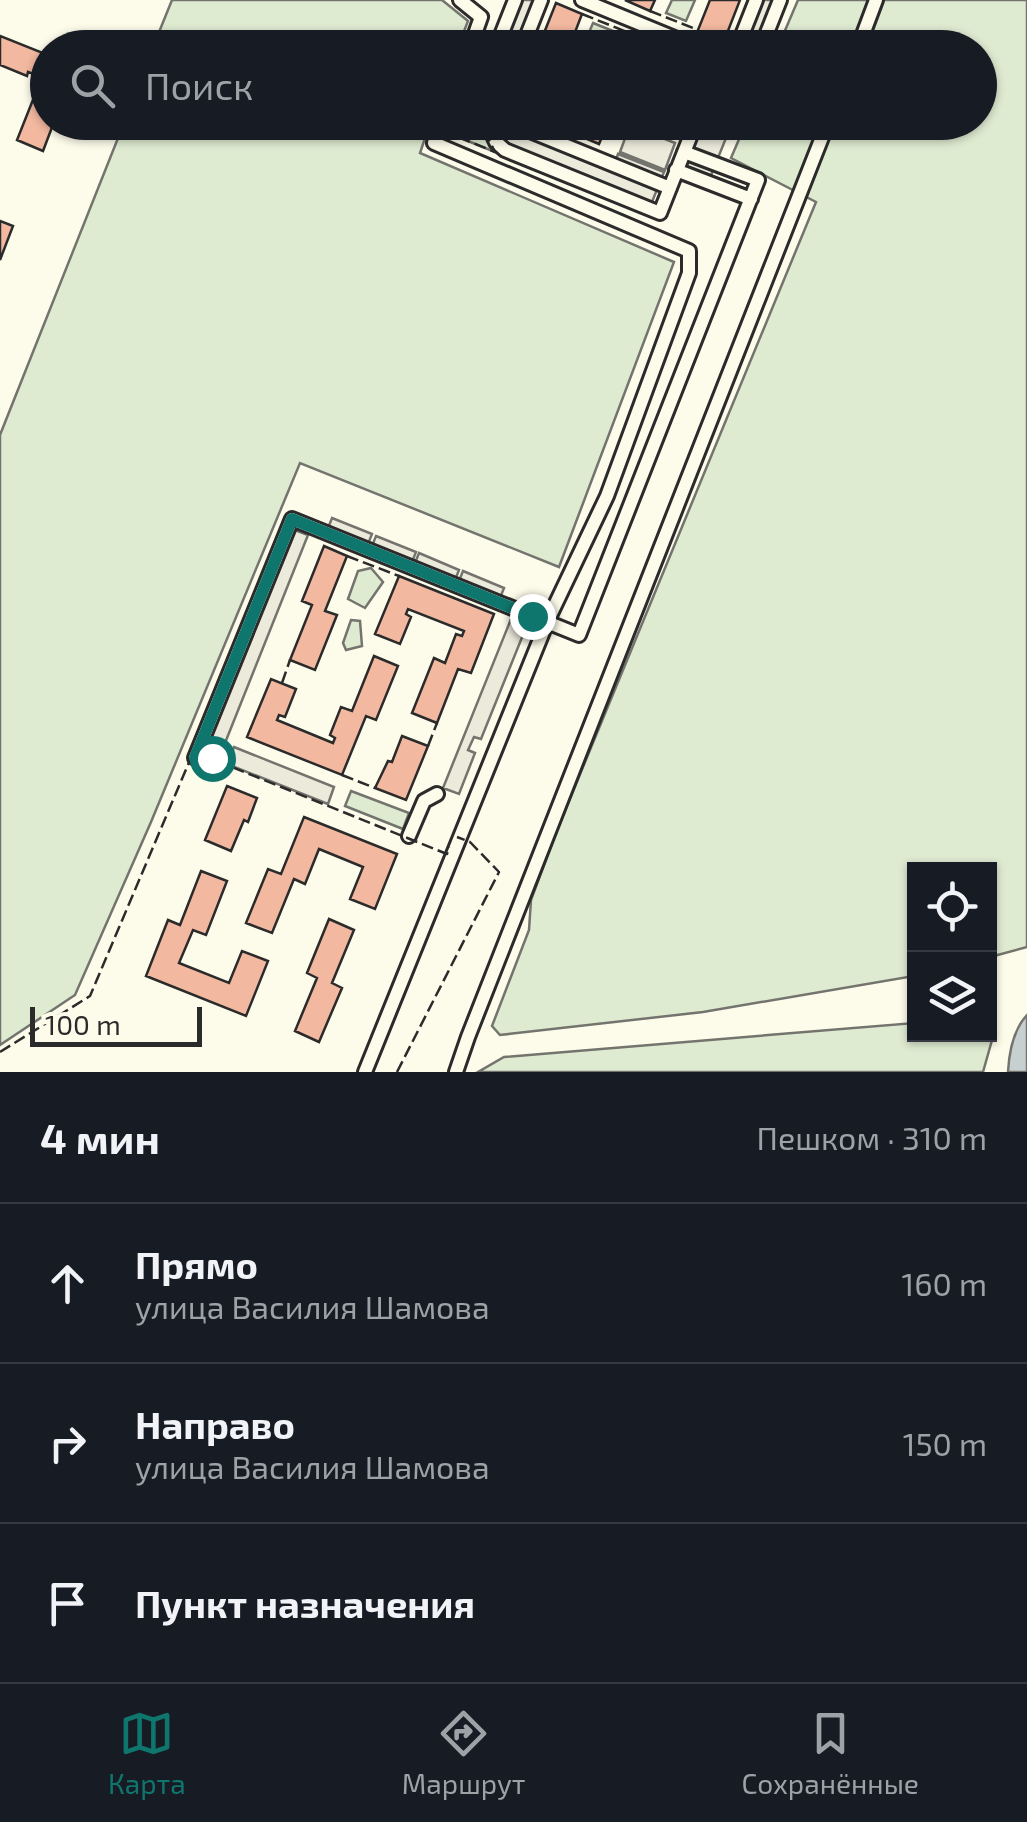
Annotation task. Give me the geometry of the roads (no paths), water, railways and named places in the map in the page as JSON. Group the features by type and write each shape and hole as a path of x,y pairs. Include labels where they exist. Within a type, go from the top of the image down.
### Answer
{"street":[{"path":"460,0 481,18 477,30"},
{"path":"503,30 515,0"},
{"path":"529,30 541,0"},
{"path":"582,0 655,30"},
{"path":"744,30 756,0"},
{"path":"768,30 780,0"},
{"path":"865,30 876,0"},
{"path":"365,1072 547,622 608,496 689,273 689,251 434,144 435,140"},
{"path":"495,140 504,150 660,213 689,140"},
{"path":"552,140 670,188"},
{"path":"456,1072 821,140"},
{"path":"220,761 195,758 292,519 580,635 758,180 684,152"},
{"path":"676,170 751,199"},
{"path":"410,836 424,801 437,794"}]}
